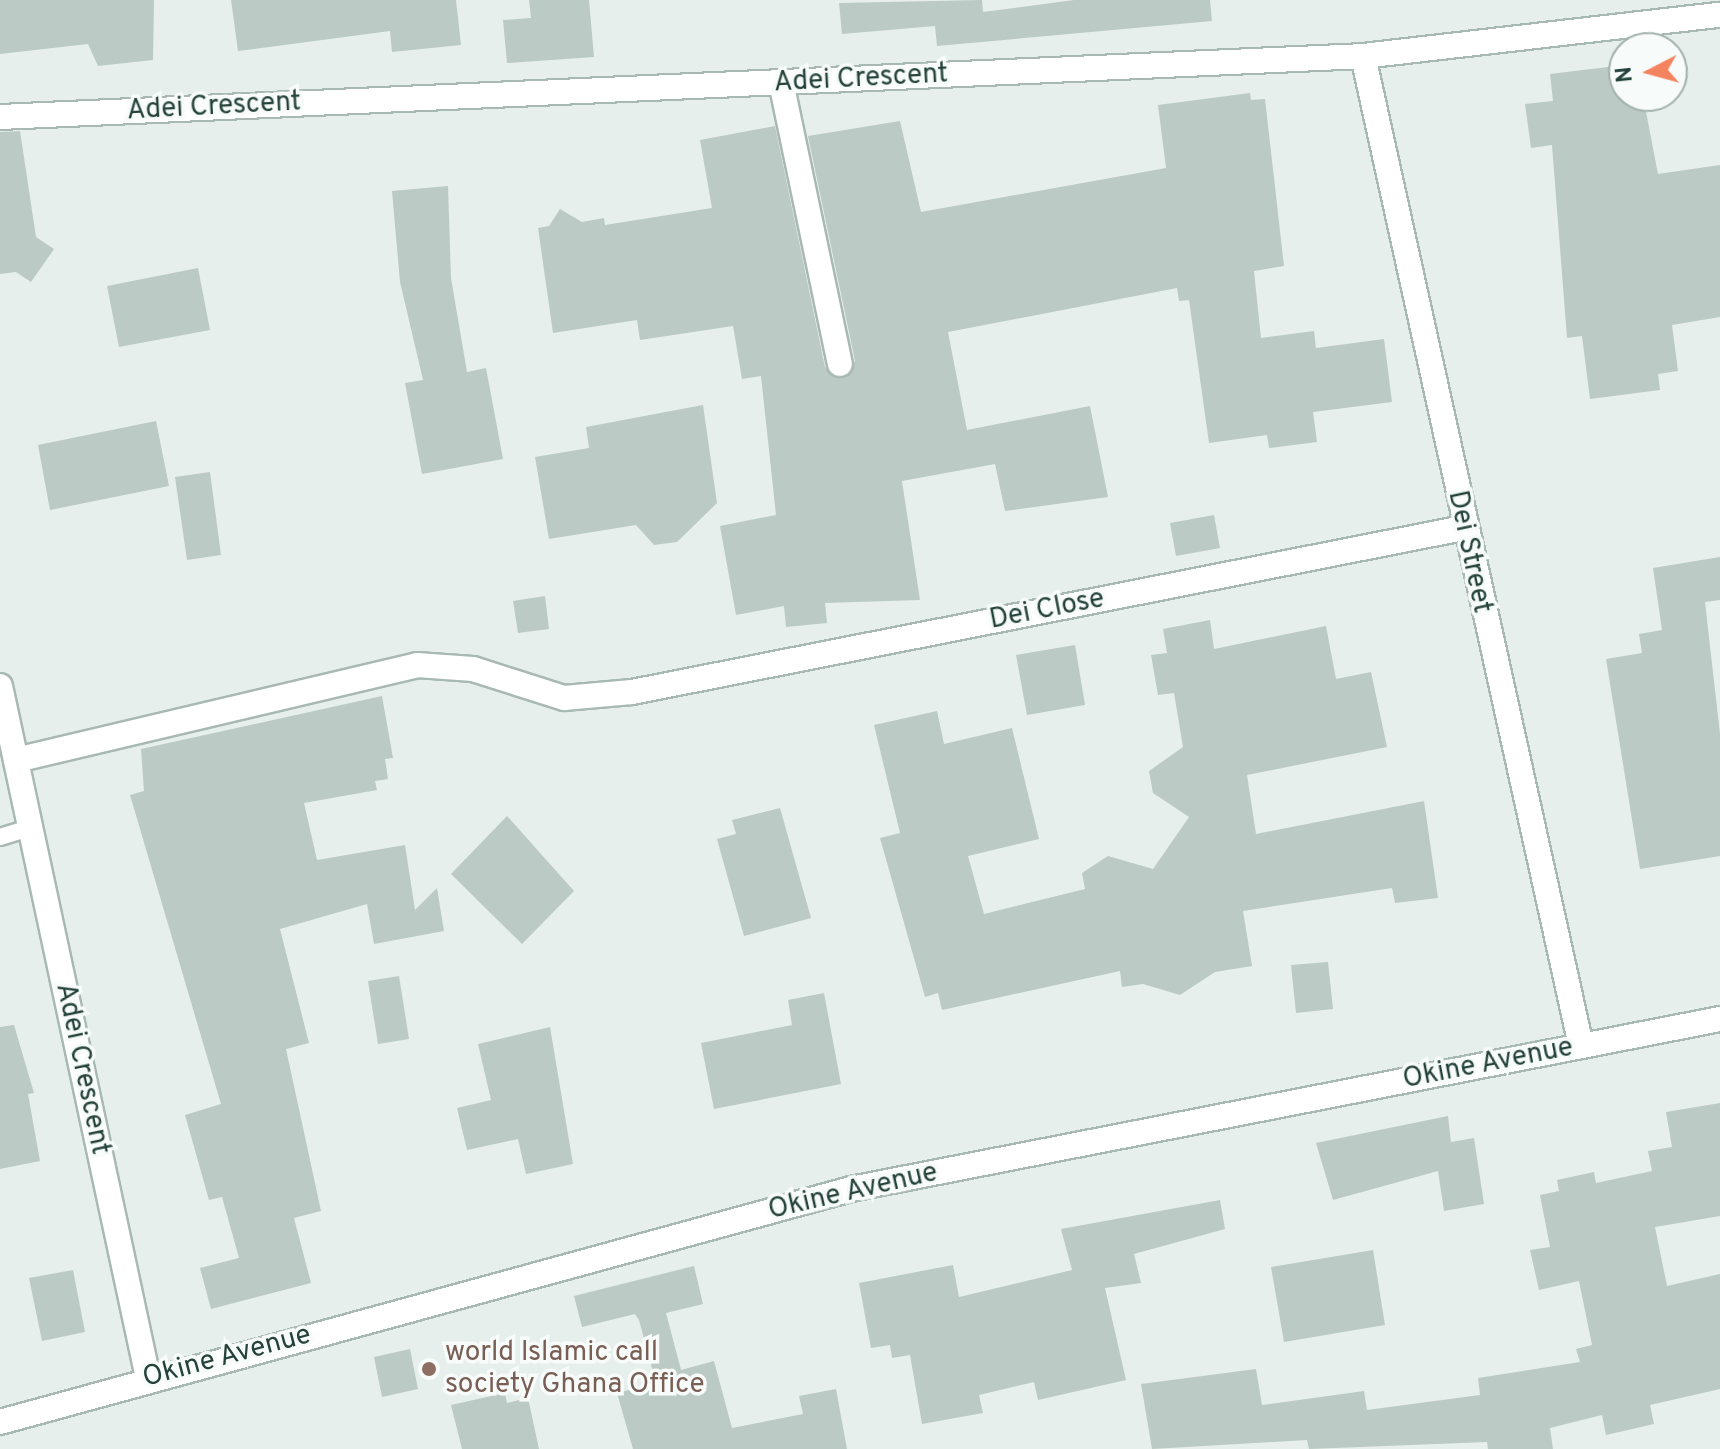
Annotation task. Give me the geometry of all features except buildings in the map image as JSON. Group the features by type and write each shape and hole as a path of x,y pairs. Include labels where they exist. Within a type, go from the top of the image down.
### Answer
{"street":[{"name":"Adei Crescent","path":"0,117 1363,56 1720,15"},
{"name":"Dei Street","path":"1363,56 1463,528 1581,1046"},
{"path":"781,82 840,364"},
{"name":"Dei Close","path":"16,760 417,665 473,669 564,698 632,692 1463,528"},
{"name":"Adei Crescent","path":"0,686 148,1378"},
{"name":"Okine Avenue","path":"0,1422 148,1378 851,1189 1720,1019"}],"lane":[{"path":"0,837 30,828"}],"place":[{"name":"world Islamic call society Ghana Office","path":"429,1369"}]}
